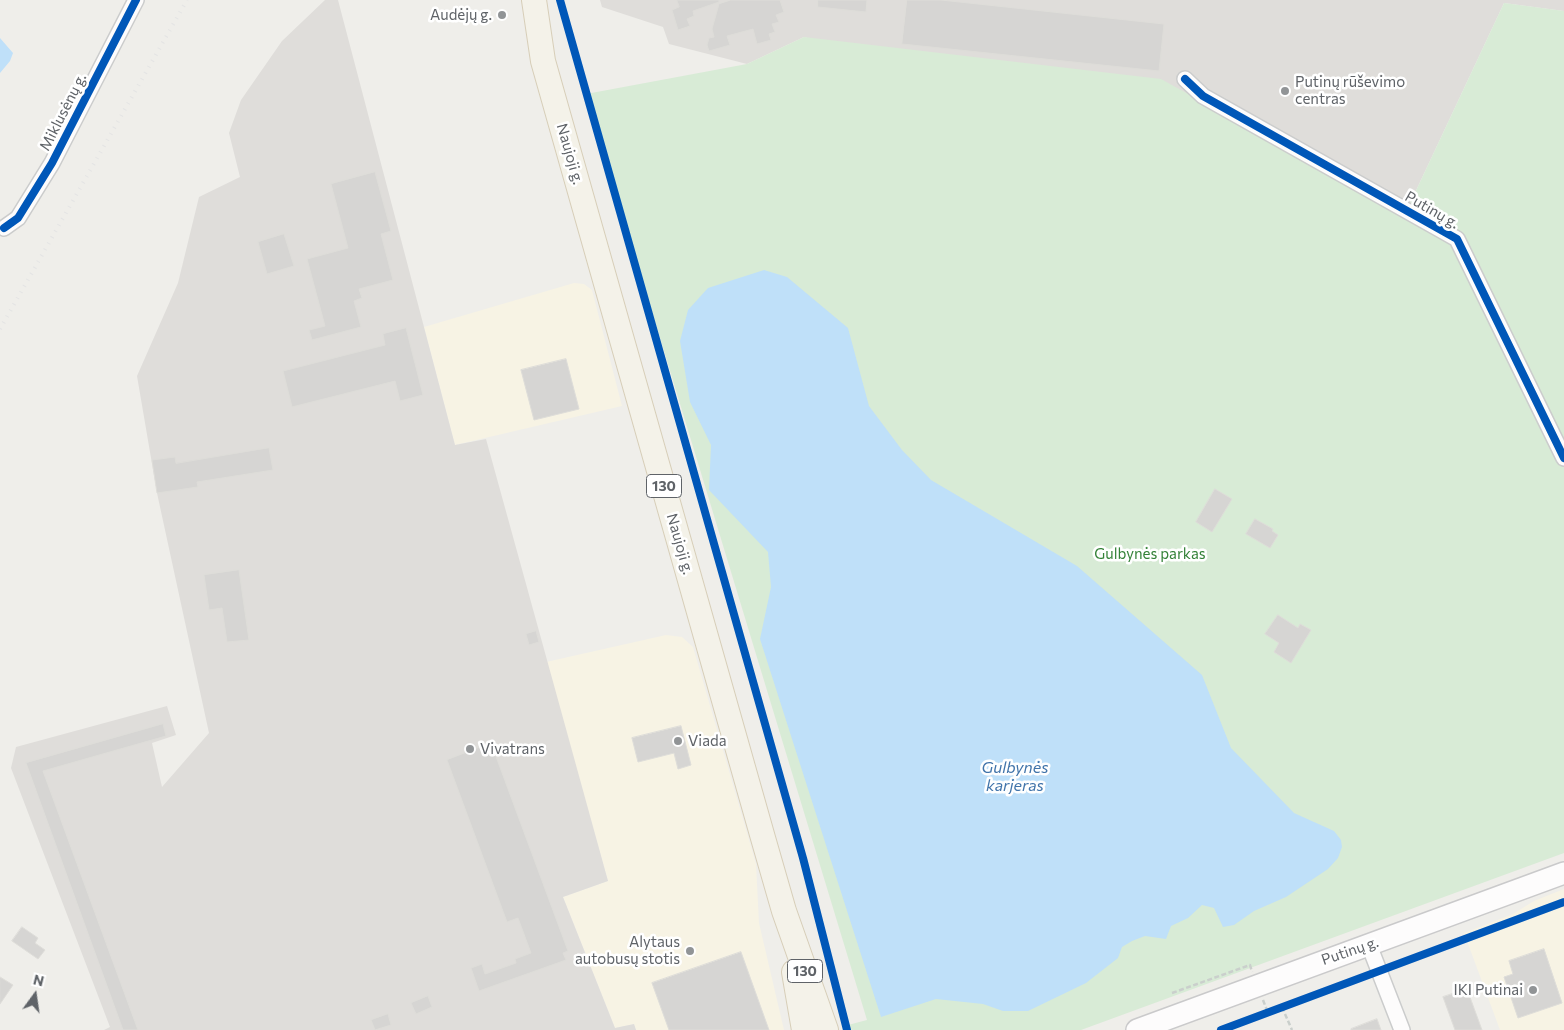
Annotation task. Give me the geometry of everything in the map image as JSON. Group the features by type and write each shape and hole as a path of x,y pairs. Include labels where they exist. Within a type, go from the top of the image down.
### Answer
{"main road":[{"name":"Naujoji g.","path":"517,0 543,61 784,911 826,1030"},
{"name":"Naujoji g.","path":"534,0 543,61"},
{"name":"Putinų g.","path":"1136,1030 1564,872"},
{"name":"Naujoji g.","path":"784,911 804,1030"}],"street":[{"name":"Miklusėnų g.","path":"4,228 18,218 52,163 136,0"},
{"name":"Putinų g.","path":"1185,79 1203,96 1457,238 1564,458"},
{"path":"1369,945 1402,1030"}],"path":[{"path":"1260,1016 1291,1004"},
{"path":"1282,1007 1292,1030"}],"shaded area":[{"path":"325,0 338,0 455,445 486,439 608,881 563,897 615,1028 634,1024 636,1030 104,1030 110,1027 11,768 16,747 167,706 176,735 152,743 162,787 209,733 157,493 137,376 178,283 199,197 240,177 229,133 241,100 282,41"},
{"path":"600,0 1564,0 1564,11 1504,3 1405,214 804,37 747,64 669,44 663,27 602,7"},
{"path":"574,283 584,284 592,290 622,406 455,445 424,327"},
{"path":"666,635 682,637 693,647 756,864 759,923 784,1030 636,1030 634,1024 615,1028 563,897 608,881 546,662"},
{"path":"1564,889 1564,1030 1500,1030 1464,933 1513,914 1534,901"}],"green space":[{"name":"Gulbynės parkas","path":"1504,3 1564,11 1564,853 1081,1030 850,1030 848,1025 867,1020 586,94 747,64 804,37 1161,79 1405,214"}],"water":[{"path":"0,38 13,53 10,61 0,73"},
{"name":"Gulbynės karjeras","path":"764,270 787,277 848,328 869,406 902,450 931,480 1077,566 1202,675 1231,748 1294,813 1334,831 1341,840 1342,847 1338,858 1328,869 1286,897 1254,911 1234,925 1223,927 1214,908 1202,905 1188,918 1171,926 1166,939 1145,936 1132,941 1122,947 1118,958 1086,983 1028,1011 1003,1011 983,1004 936,999 881,1017 760,639 771,587 768,552 709,490 711,445 690,402 680,341 688,310 708,288"}],"building":[{"path":"677,0 719,0 719,2 693,11 694,16 687,19 690,26 678,30 672,10 679,7"},
{"path":"731,0 780,0 784,12 776,15 779,22 772,24 775,32 769,34 771,40 757,44 753,29 727,36 730,45 709,51 707,45 709,38 714,37 712,29 719,4"},
{"path":"818,0 867,0 866,12 818,7"},
{"path":"907,0 941,0 1164,24 1159,71 902,44"},
{"path":"375,172 391,231 381,234 393,280 359,289 362,298 354,301 361,327 312,340 309,330 325,326 307,259 348,248 331,184"},
{"path":"284,234 294,266 267,274 258,242"},
{"path":"406,328 423,395 400,401 395,381 292,407 283,371 385,345 383,334"},
{"path":"566,359 579,409 534,420 521,370"},
{"path":"269,448 273,470 197,482 198,487 157,493 152,460 175,457 176,463"},
{"path":"1215,489 1232,499 1212,532 1196,522"},
{"path":"1255,519 1273,529 1272,531 1278,535 1270,548 1246,534"},
{"path":"239,570 249,640 227,642 222,608 209,610 204,575"},
{"path":"1278,615 1298,628 1300,624 1311,630 1291,663 1274,652 1279,643 1265,634"},
{"path":"536,631 539,642 529,645 526,634"},
{"path":"163,724 166,736 43,771 138,1030 123,1030 26,763"},
{"path":"681,726 691,765 678,769 674,753 638,762 632,738"},
{"path":"491,743 568,951 563,953 566,960 479,991 471,968 482,964 485,974 516,963 515,959 531,953 518,918 507,922 447,760"},
{"path":"22,927 38,938 35,943 45,950 38,959 12,941"},
{"name":"IKI Putinai","path":"1544,949 1562,1003 1518,1018 1504,977 1513,974 1509,961"},
{"path":"741,952 769,1030 669,1030 652,983"},
{"path":"0,977 13,985 0,1004"},
{"path":"1467,989 1482,1030 1455,1030 1443,997"},
{"path":"428,996 432,1007 416,1014 411,1003"},
{"path":"388,1014 391,1025 375,1030 371,1020"},
{"path":"1377,1019 1381,1030 1351,1030 1351,1029"}],"railway":[{"path":"0,329 187,0"}],"cycle path":[{"path":"4,228 18,218 52,163 136,0"},
{"path":"560,0 803,858 847,1030"},
{"path":"1185,79 1203,96 1457,239 1564,458"},
{"path":"1221,1030 1564,902"}],"place":[{"name":"Audėjų g.","path":"502,15"},
{"name":"Putinų rūševimo centras","path":"1285,91"},
{"name":"Viada","path":"678,741"},
{"name":"Vivatrans","path":"470,749"},
{"name":"Alytaus autobusų stotis","path":"690,951"},
{"name":"IKI Putinai","path":"1533,990"}]}
